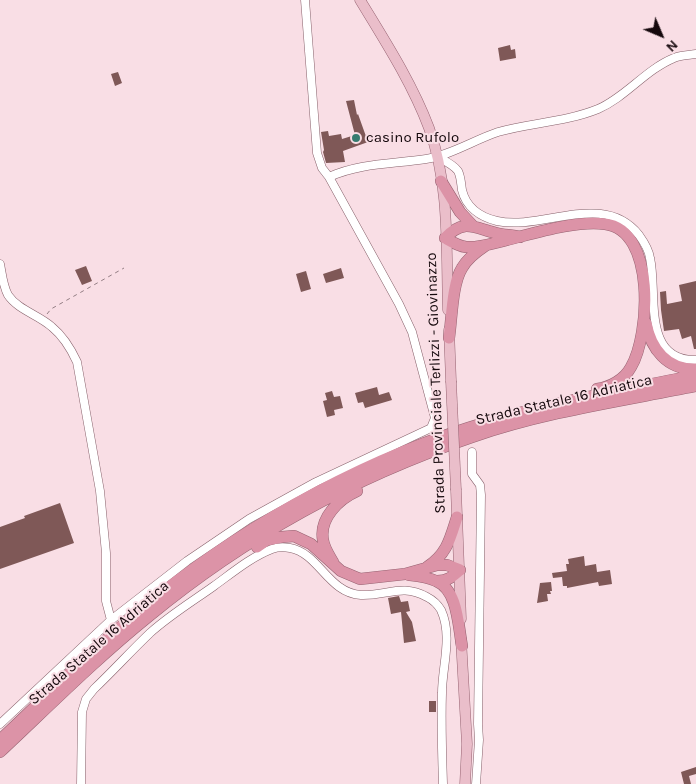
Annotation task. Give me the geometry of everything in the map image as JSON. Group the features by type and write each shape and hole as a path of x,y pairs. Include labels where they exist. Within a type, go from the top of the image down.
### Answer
{"highway":[{"path":"441,181 460,212 473,226"},
{"path":"520,236 496,233 466,225 452,231 445,238 465,247 485,246 520,236 584,223 606,224 623,231 634,244 641,262 644,283 644,312 641,338 631,369 623,377 608,386 578,394 558,404"},
{"path":"449,338 456,283 461,268 475,253 485,246"},
{"path":"644,312 649,335 658,354 667,362 676,366 696,369"},
{"name":"Strada Statale 16 Adriatica","path":"0,740 138,612 166,589 253,529 335,482 379,462 467,428 558,404 696,375"},
{"name":"Strada Statale 16 Adriatica","path":"0,752 148,616 246,545 326,498 376,474 473,436 564,412 696,386"},
{"path":"335,566 325,547 322,530 325,520 335,506 351,494 392,475 438,449"},
{"path":"426,568 436,561 446,549 457,517"},
{"path":"194,581 220,569 267,540 294,536 304,540 347,575 360,579 405,574 447,565 460,570 452,578 445,581 437,581"},
{"path":"405,574 424,577 445,586 453,601 462,646"}],"main road":[{"name":"Strada Provinciale Terlizzi - Giovinazzo","path":"360,0 415,98 429,129 441,181 445,214 467,744 464,784"}],"street":[{"path":"0,724 111,620 187,561 249,519 316,482 431,428 435,418 412,332 399,304 329,177 322,168 318,153 305,0"},
{"path":"329,177 371,164 428,159 494,133 571,117 596,109 619,96 660,65 676,57 696,54"},
{"path":"436,156 456,169 460,174 462,189 467,202 477,212 489,219 513,222 597,213 614,216 626,223 641,238 650,258 655,320 662,343 667,350 677,356 696,360"},
{"path":"0,264 8,295 61,336 72,351 80,374 103,516 106,553 106,601 111,620"},
{"path":"472,452 472,474 480,484 481,495 479,740 476,784"},
{"path":"81,784 82,712 86,699 94,689 150,633 174,613 246,563 272,549 282,547 298,550 306,554 334,583 351,594 373,595 397,590 414,591 431,599 441,610 446,632 442,690 442,784"}],"path":[{"path":"46,323 46,315 51,309 124,268"}],"building":[{"path":"510,45 511,50 515,49 516,58 500,61 498,48"},
{"path":"118,72 122,83 115,86 111,74"},
{"name":"casino Rufolo","path":"354,100 357,115 368,142 343,151 345,162 326,163 321,132 328,131 329,136 341,134 342,139 355,135 346,101"},
{"path":"86,266 92,281 82,285 75,270"},
{"path":"341,268 344,278 326,283 323,274"},
{"path":"306,271 311,289 301,292 296,274"},
{"path":"696,281 696,349 694,349 691,336 682,339 679,329 664,331 660,292 666,291 667,304 682,301 679,285"},
{"path":"377,387 379,395 389,392 392,400 365,408 363,402 358,403 355,393"},
{"path":"332,391 334,397 340,396 343,408 334,410 335,415 327,417 323,401 327,400 325,393"},
{"path":"60,503 74,543 0,569 0,527"},
{"path":"584,556 585,566 596,564 597,572 610,570 612,584 599,586 598,582 567,588 567,586 563,586 562,577 553,578 552,573 567,571 566,564 569,564 568,559"},
{"path":"551,582 552,591 550,591 551,594 547,594 548,601 537,603 540,583"},
{"path":"399,596 401,602 408,601 410,611 406,612 412,622 416,641 404,643 401,612 391,614 388,598"},
{"path":"429,701 436,701 436,712 429,712"},
{"path":"696,767 696,774 689,776 691,784 684,784 681,772"}],"place":[{"name":"casino Rufolo","path":"356,138"}]}
